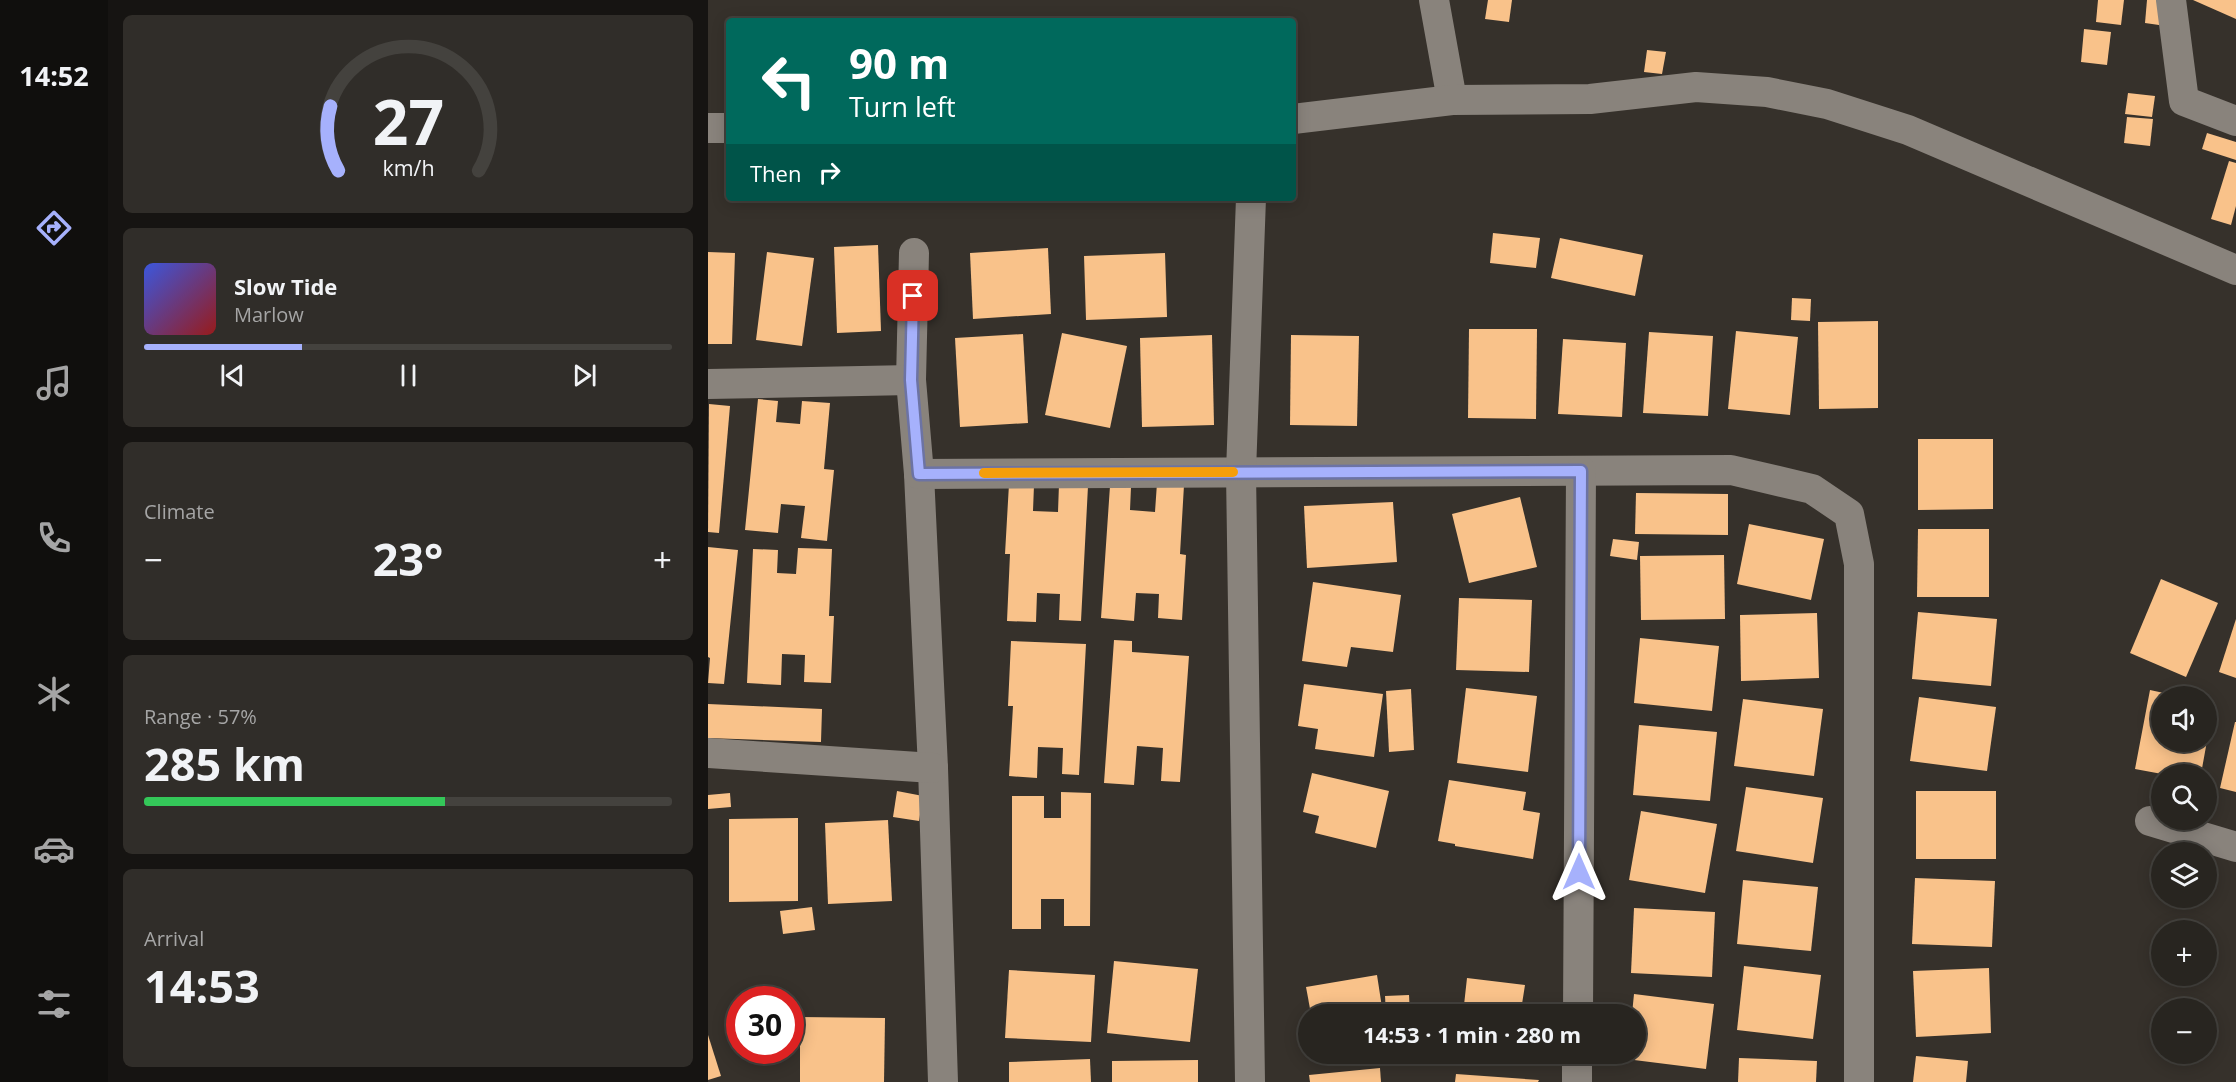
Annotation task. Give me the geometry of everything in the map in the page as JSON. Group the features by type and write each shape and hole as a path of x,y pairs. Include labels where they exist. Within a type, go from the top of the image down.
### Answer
{"street":[{"path":"1434,0 1452,100"},
{"path":"2171,0 2184,102 2236,121"},
{"path":"1296,119 1452,100 1590,99 1696,87 1767,92 1827,104 1908,130 2236,270"},
{"path":"708,129 726,128"},
{"path":"1250,1082 1241,472 1251,201"},
{"path":"914,253 911,380 919,474 933,768 943,1082"},
{"path":"708,384 911,380"},
{"path":"919,474 1731,470 1812,489 1848,514 1859,564 1859,1082"},
{"path":"1578,1004 1581,471"},
{"path":"708,753 933,768"},
{"path":"2150,820 2236,847"},
{"path":"1577,1064 1577,1082"}],"building":[{"path":"1488,0 1512,0 1509,22 1485,19"},
{"path":"2098,0 2124,0 2121,25 2096,22"},
{"path":"2147,0 2161,0 2159,25 2145,23"},
{"path":"2193,0 2236,0 2236,19"},
{"path":"2084,29 2111,32 2107,65 2081,62"},
{"path":"1647,50 1666,52 1662,74 1644,72"},
{"path":"2128,93 2155,96 2152,117 2125,114"},
{"path":"2127,117 2153,119 2150,146 2124,143"},
{"path":"2207,133 2236,142 2236,160 2202,149"},
{"path":"2229,161 2236,163 2236,206 2231,225 2211,219"},
{"path":"1493,233 1540,238 1536,268 1490,263"},
{"path":"1560,238 1643,255 1635,296 1551,278"},
{"path":"878,245 881,331 837,333 834,247"},
{"path":"1048,248 1051,314 973,319 970,253"},
{"path":"708,252 735,253 732,344 708,344"},
{"path":"767,252 814,258 802,346 756,340"},
{"path":"1165,253 1167,317 1086,320 1084,256"},
{"path":"1792,298 1811,299 1810,321 1791,320"},
{"path":"1878,321 1878,408 1819,409 1818,322"},
{"path":"1469,329 1537,329 1536,419 1468,418"},
{"path":"1736,331 1798,337 1790,415 1728,409"},
{"path":"1649,332 1713,336 1708,416 1643,413"},
{"path":"1062,333 1127,346 1110,428 1045,415"},
{"path":"1023,334 1028,423 960,427 955,338"},
{"path":"1212,335 1214,425 1142,427 1140,338"},
{"path":"1291,335 1359,336 1357,426 1290,425"},
{"path":"1563,339 1626,343 1622,417 1558,414"},
{"path":"758,399 778,401 776,422 800,424 802,401 830,403 824,469 834,470 827,541 801,538 805,506 781,504 778,533 745,530"},
{"path":"709,404 730,406 719,533 708,532"},
{"path":"1918,439 1993,439 1993,509 1918,510"},
{"path":"1157,483 1184,485 1180,554 1186,555 1182,620 1158,618 1159,594 1136,593 1134,621 1101,618 1110,486 1131,487 1130,510 1155,512"},
{"path":"1009,484 1034,485 1033,511 1058,512 1059,484 1088,486 1081,621 1059,620 1060,594 1037,593 1036,622 1007,621 1010,554 1005,554"},
{"path":"1636,493 1728,494 1728,535 1635,534"},
{"path":"1520,497 1537,567 1469,583 1452,514"},
{"path":"1393,502 1397,562 1307,568 1304,506"},
{"path":"1749,524 1824,539 1811,600 1737,584"},
{"path":"1918,529 1989,529 1989,597 1917,597"},
{"path":"1613,539 1639,542 1637,560 1610,556"},
{"path":"708,547 738,550 724,684 708,683 710,658 708,657"},
{"path":"798,548 832,549 829,616 834,616 831,683 804,682 805,655 782,654 781,685 747,683 753,549 778,550 777,573 796,574"},
{"path":"1724,555 1725,619 1641,620 1640,556"},
{"path":"2161,579 2218,603 2186,677 2130,653"},
{"path":"1313,582 1401,595 1393,652 1351,647 1347,667 1302,661"},
{"path":"1459,598 1532,600 1529,672 1456,670"},
{"path":"1918,612 1997,619 1991,686 1912,679"},
{"path":"1817,613 1819,678 1741,681 1740,615"},
{"path":"2236,619 2236,678 2219,672"},
{"path":"1640,638 1719,646 1712,711 1634,703"},
{"path":"1114,640 1132,641 1132,652 1189,656 1180,782 1161,781 1163,748 1137,746 1134,785 1104,783"},
{"path":"1011,641 1086,644 1079,775 1062,774 1063,748 1038,747 1037,778 1009,776 1013,706 1008,706"},
{"path":"1304,684 1383,694 1374,757 1315,749 1318,729 1298,726"},
{"path":"1466,688 1537,696 1528,772 1457,763"},
{"path":"1411,689 1414,750 1389,752 1386,691"},
{"path":"2150,690 2151,752 2205,752 2203,764 2151,764 2151,772 2135,769"},
{"path":"1919,697 1996,707 1987,771 1910,761"},
{"path":"1743,699 1823,709 1814,776 1734,766"},
{"path":"708,704 822,709 821,742 708,738"},
{"path":"2236,722 2236,792 2220,788"},
{"path":"1639,725 1717,732 1710,801 1633,795"},
{"path":"1312,773 1389,791 1376,848 1315,833 1319,816 1303,812"},
{"path":"1449,780 1526,792 1523,810 1540,813 1533,859 1438,841"},
{"path":"1746,787 1823,798 1813,863 1736,851"},
{"path":"897,791 923,796 919,821 893,817"},
{"path":"1916,791 1996,791 1996,859 1916,859"},
{"path":"1061,792 1091,793 1090,926 1064,926 1064,899 1041,899 1041,929 1012,929 1012,796 1044,796 1044,818 1061,818"},
{"path":"730,793 731,807 708,809 708,795"},
{"path":"1641,811 1717,824 1705,893 1629,880"},
{"path":"798,818 798,901 729,902 729,819"},
{"path":"888,820 892,901 828,904 825,823"},
{"path":"1915,878 1995,881 1992,947 1912,944"},
{"path":"1743,880 1818,887 1811,951 1737,944"},
{"path":"812,907 815,930 783,934 780,911"},
{"path":"1634,908 1715,912 1712,977 1631,973"},
{"path":"1114,961 1198,969 1190,1042 1107,1033"},
{"path":"1744,966 1821,975 1813,1039 1737,1030"},
{"path":"1989,968 1991,1033 1916,1037 1913,971"},
{"path":"1009,970 1095,975 1091,1042 1005,1038"},
{"path":"1377,975 1381,1004 1309,1004 1306,987"},
{"path":"1467,978 1525,985 1522,1004 1464,1004"},
{"path":"1634,994 1714,1004 1706,1069 1646,1062 1646,1004 1633,1004"},
{"path":"1409,995 1409,1004 1385,1004 1385,996"},
{"path":"804,1017 885,1018 884,1082 800,1082 800,1064 804,1064"},
{"path":"708,1035 721,1076 708,1080"},
{"path":"1916,1056 1968,1061 1966,1082 1913,1082"},
{"path":"1739,1058 1817,1061 1816,1082 1738,1082"},
{"path":"1090,1059 1091,1082 1009,1082 1009,1062"},
{"path":"1198,1060 1198,1082 1112,1082 1112,1061"},
{"path":"1380,1068 1381,1082 1310,1082 1309,1075"},
{"path":"1456,1074 1539,1080 1538,1082 1455,1082"}],"slow traffic":[{"path":"984,473 1233,472"}],"route":[{"path":"913,296 911,380 919,474 1581,471 1579,872"}]}
